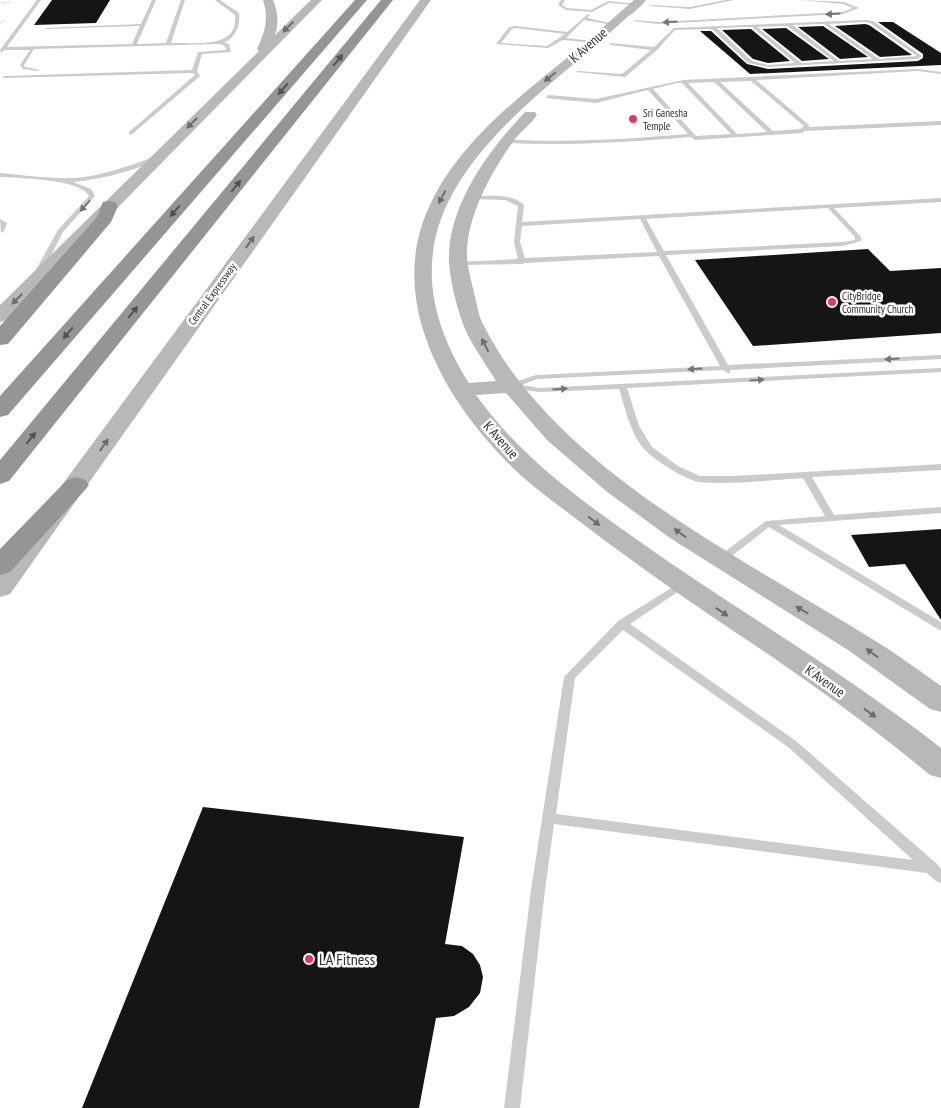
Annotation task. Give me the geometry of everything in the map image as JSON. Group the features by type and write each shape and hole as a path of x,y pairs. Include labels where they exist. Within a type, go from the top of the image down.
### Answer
{"highway":[{"path":"0,410 361,0"},
{"path":"0,476 387,0"},
{"path":"0,338 105,218 109,206"},
{"path":"0,566 76,485"}],"main road":[{"path":"260,55 273,23 268,0"},
{"path":"0,316 317,0"},
{"name":"Central Expressway","path":"0,588 364,83 431,3"},
{"name":"K Avenue","path":"647,3 625,26 595,52 578,72 548,97 506,141 474,198 464,223 459,245 458,264 463,292 474,324 488,352 511,386 564,445 622,493 720,560 861,645 941,700"},
{"name":"K Avenue","path":"647,3 611,44 595,52 528,95 479,144 443,196 434,215 422,264 422,283 426,306 446,361 461,390 492,432 515,457 581,511 681,585 819,676 941,766"},
{"path":"422,264 458,264"},
{"path":"461,390 511,386"},
{"path":"681,585 720,560"}],"lane":[{"path":"1,51 38,0"},
{"path":"134,45 154,0"},
{"path":"168,44 183,0"},
{"path":"217,0 237,14 238,23 229,39 220,43"},
{"path":"563,0 560,5 566,9 592,12"},
{"path":"567,33 516,27 511,28 498,44 548,47 562,39 583,19 609,1 690,8 732,0"},
{"path":"583,19 625,26 843,13 857,8 844,3 800,0"},
{"path":"578,72 623,76 674,29 713,27 871,22 920,56 768,66 750,62 713,27"},
{"path":"825,23 878,60"},
{"path":"788,24 838,62"},
{"path":"47,28 142,25"},
{"path":"753,26 799,64"},
{"path":"562,39 595,52"},
{"path":"1,51 33,48 168,44 220,43 227,45 229,50 200,54 194,70"},
{"path":"611,44 655,48"},
{"path":"33,48 22,65 23,68 30,71 56,70 52,75"},
{"path":"0,72 4,74 2,78 194,70"},
{"path":"131,132 198,74 194,70"},
{"path":"548,97 590,102 683,81 918,70 941,73"},
{"path":"623,76 623,85"},
{"path":"752,79 806,126 804,129"},
{"path":"715,80 772,133"},
{"path":"683,81 735,135"},
{"path":"629,88 636,91"},
{"path":"649,88 695,138 801,131 804,129 941,122"},
{"path":"506,141 534,143 625,140 693,135"},
{"path":"62,180 107,174 158,157"},
{"path":"0,175 62,180 82,186 92,192 92,196 60,231 34,282"},
{"path":"474,198 515,200 521,205 517,242 522,262"},
{"path":"518,224 941,200"},
{"path":"458,264 663,255 843,244 858,241 858,237 829,206"},
{"path":"642,217 676,283 732,381"},
{"path":"0,221 4,223 1,231"},
{"path":"511,386 536,377 941,357"},
{"path":"511,386 539,390 941,370"},
{"path":"622,386 635,426 649,449 675,468 699,479 941,467"},
{"path":"806,475 830,517"},
{"path":"720,560 769,523 941,510"},
{"path":"769,523 941,627"},
{"path":"512,1108 549,818 570,677 622,624 681,585"},
{"path":"622,624 792,744 937,872"},
{"path":"549,818 937,872"}],"path":[{"path":"1,8 5,2"},
{"path":"0,3 10,2"}],"building":[{"path":"52,0 110,0 96,23 34,25"},
{"path":"878,22 893,22 941,53 941,65 750,74 700,31 711,31 747,64 768,69 918,61 923,58 923,54"},
{"path":"865,24 912,55 880,57 835,26"},
{"path":"823,26 868,57 840,59 798,27"},
{"path":"786,28 829,59 802,61 762,29"},
{"path":"751,29 790,61 768,63 753,59 722,30"},
{"name":"CityBridge Community Church","path":"868,249 890,271 941,268 941,333 753,346 695,260"},
{"path":"941,529 941,620 905,564 869,567 851,535"},
{"name":"LA Fitness","path":"203,807 464,837 445,944 462,946 473,954 480,965 483,977 480,993 469,1007 454,1016 436,1018 419,1108 82,1108"}],"place":[{"name":"Sri Ganesha Temple","path":"633,119"},
{"name":"CityBridge Community Church","path":"832,302"},
{"name":"LA Fitness","path":"309,959"}]}
